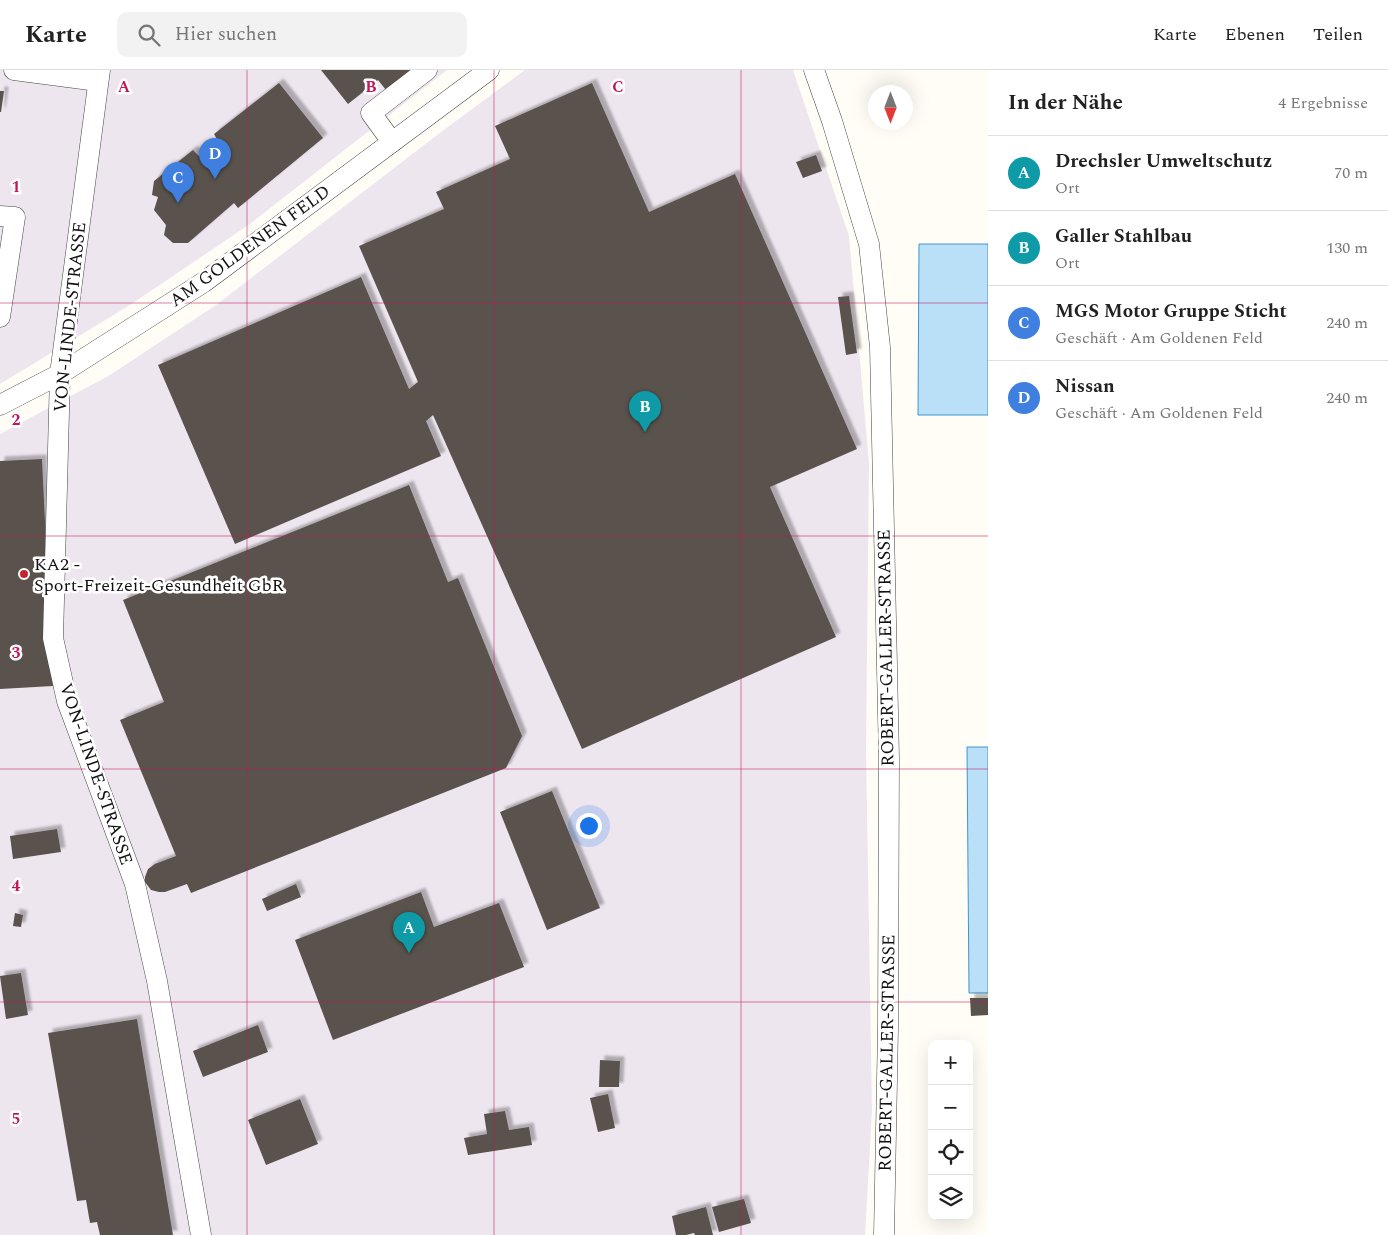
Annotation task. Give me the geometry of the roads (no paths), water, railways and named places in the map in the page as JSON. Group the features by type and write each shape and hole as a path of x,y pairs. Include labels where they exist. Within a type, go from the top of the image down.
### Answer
{"street":[{"path":"14,70 99,76"},
{"path":"392,142 370,113 427,70"},
{"name":"AM GOLDENEN FELD","path":"0,405 60,374 204,282 489,70"},
{"name":"ROBERT-GALLER-STRASSE","path":"814,70 832,121 869,244 880,347 889,758 888,1028 884,1235"},
{"name":"VON-LINDE-STRASSE","path":"99,76 60,374 53,638 67,701 135,884 157,980 201,1235"},
{"path":"0,216 16,217 0,317"}],"water":[{"path":"919,244 988,244 988,415 918,415"},
{"path":"967,747 988,747 988,993 969,993"}],"place":[{"name":"Nissan","path":"215,179"},
{"name":"MGS Motor Gruppe Sticht","path":"178,203"},
{"name":"Galler Stahlbau","path":"645,432"},
{"name":"KA2 - Sport-Freizeit-Gesundheit GbR","path":"24,574"},
{"name":"Drechsler Umweltschutz","path":"409,953"}]}
